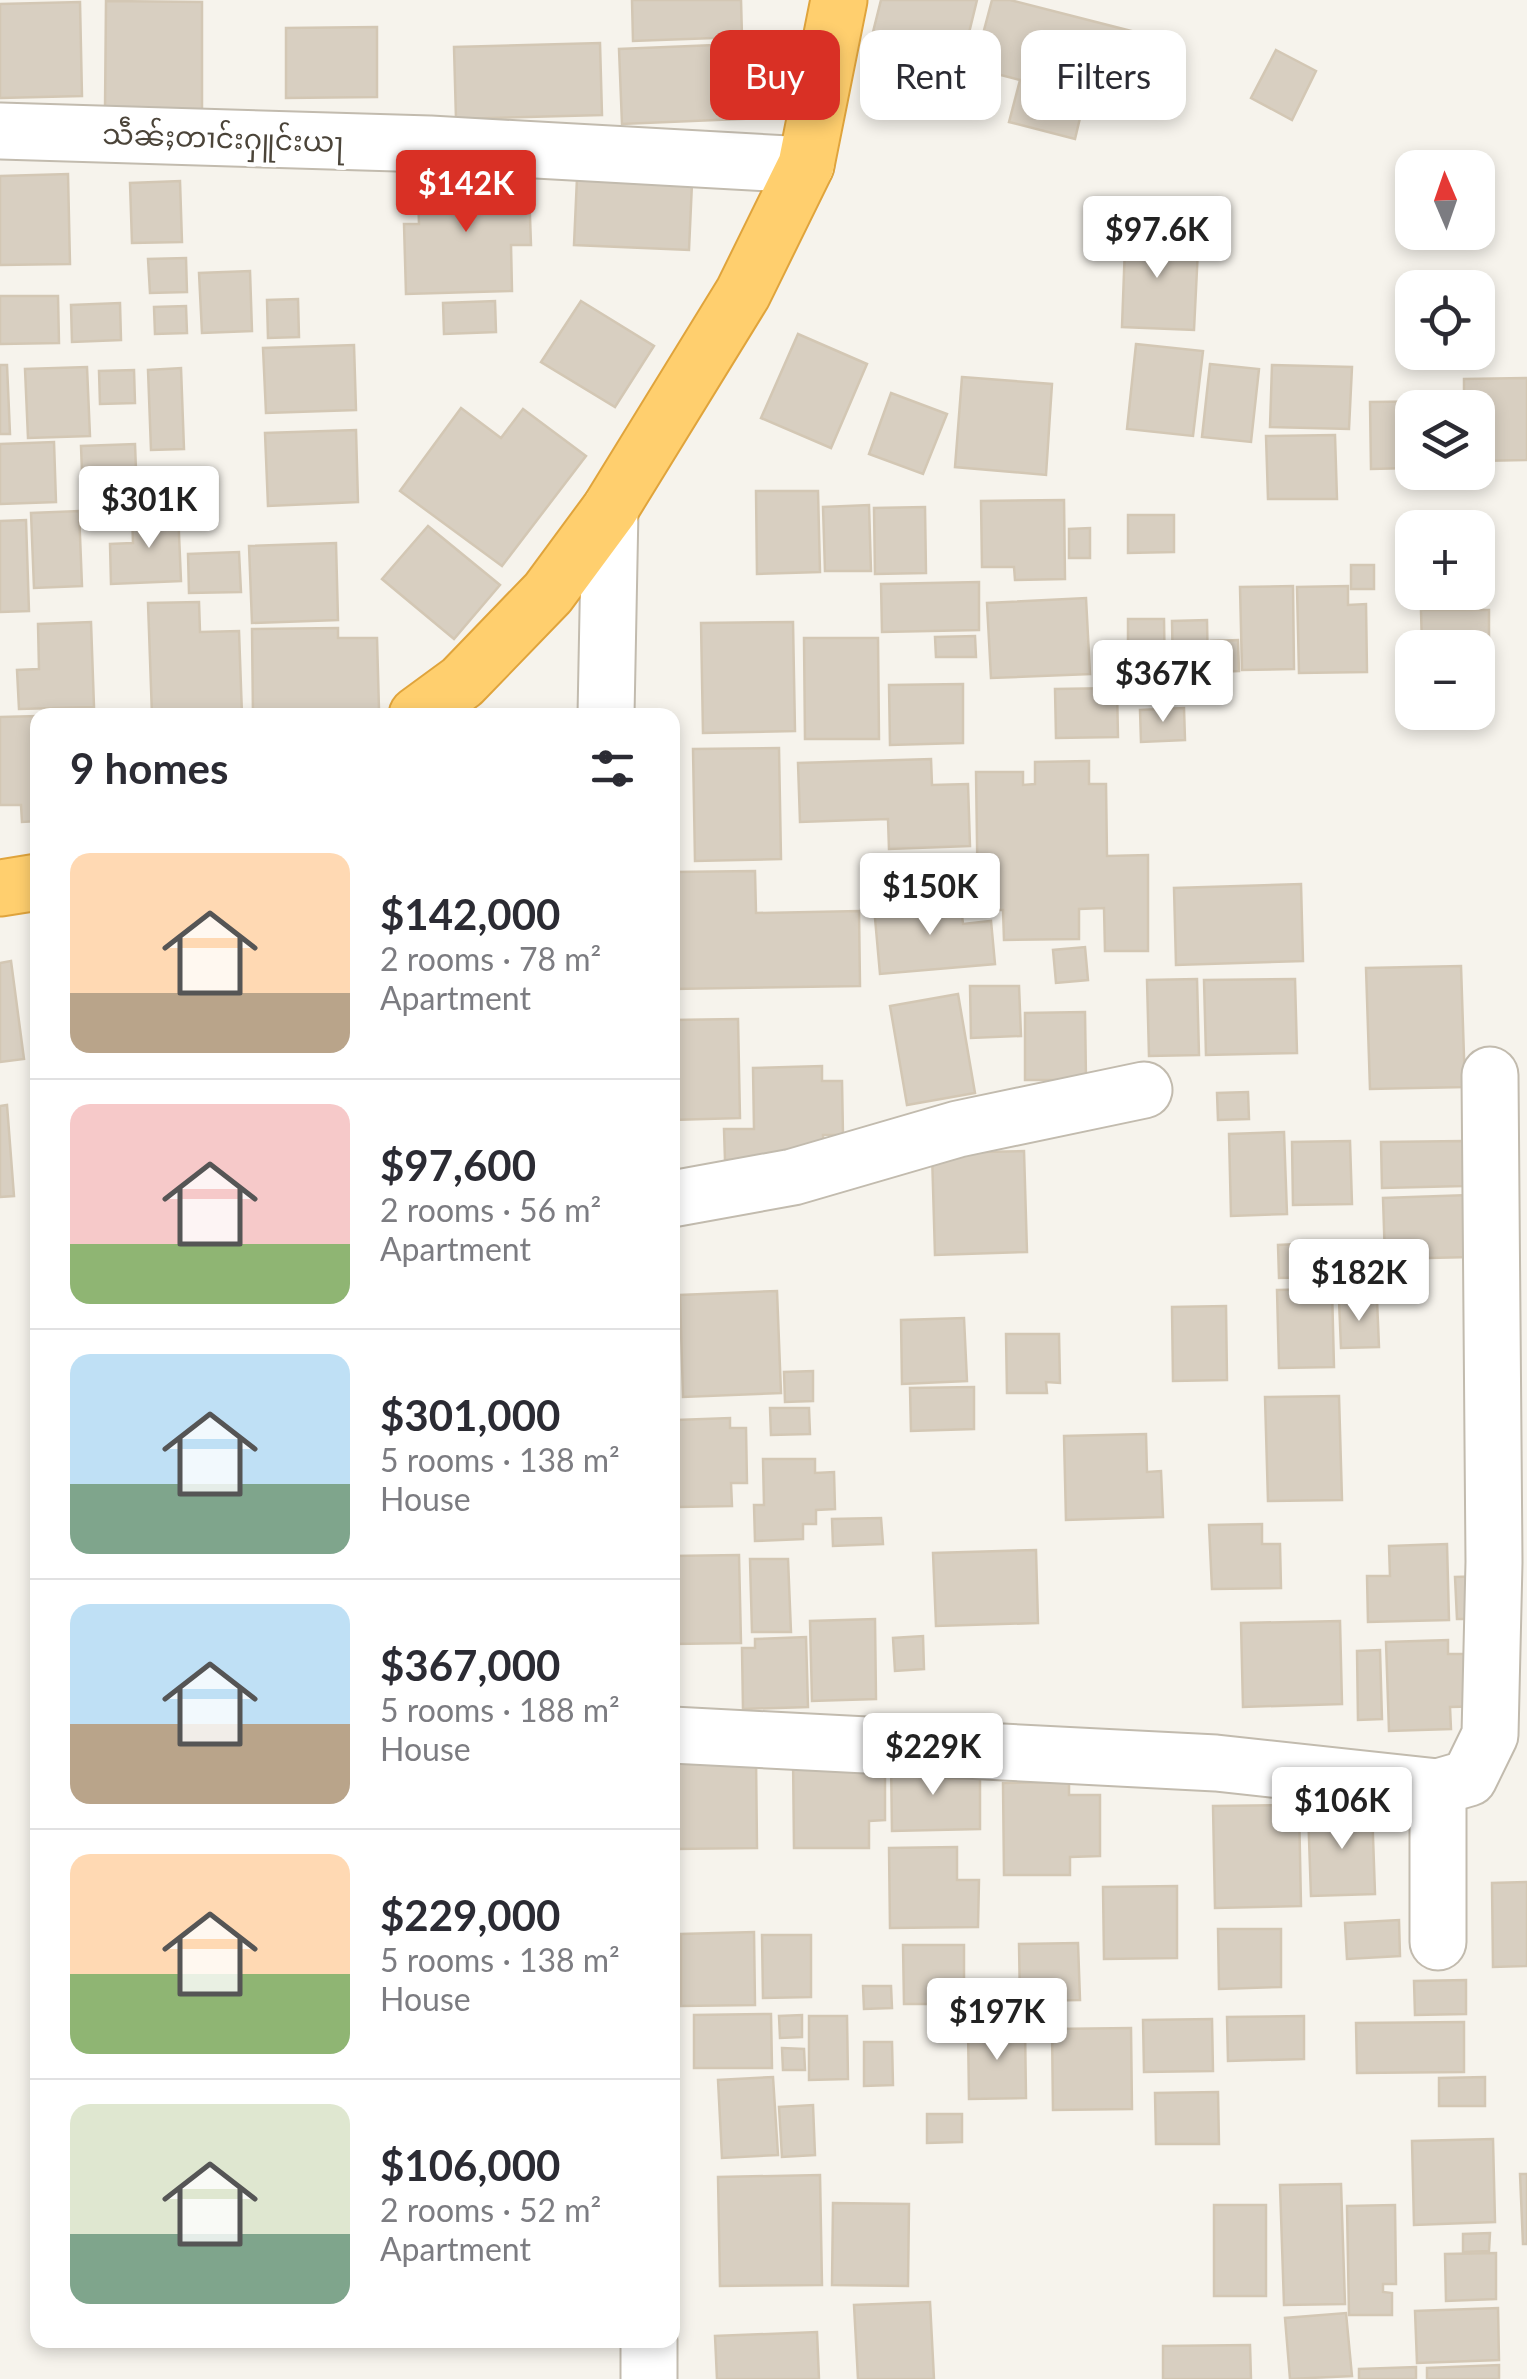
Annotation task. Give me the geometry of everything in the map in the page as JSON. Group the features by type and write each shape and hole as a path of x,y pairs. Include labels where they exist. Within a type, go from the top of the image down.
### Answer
{"highway":[{"path":"427,708 462,682 548,593 610,509 743,293 806,165 839,0"},
{"path":"0,888 30,883"}],"street":[{"name":"သဵၼ်ႈတၢင်းႁူင်းယႃ","path":"0,132 430,144 806,165"},
{"path":"606,708 610,509"},
{"path":"680,1735 1216,1764 1438,1787 1469,1778 1490,1735 1490,1075"},
{"path":"680,1197 792,1177 958,1129 1144,1090"},
{"path":"1438,1787 1438,1942"},
{"path":"649,2348 650,2379"}],"building":[{"path":"632,0 741,0 742,30 710,30 710,38 633,41"},
{"path":"881,0 977,0 970,30 874,30"},
{"path":"992,0 1010,0 1127,30 1021,30 1021,120 1080,120 1075,139 1009,122 1020,80 1001,75 1001,30 984,30"},
{"path":"106,1 202,2 202,110 105,110"},
{"path":"80,2 82,96 0,98 0,4"},
{"path":"377,27 377,97 286,98 286,28"},
{"path":"600,43 602,115 456,119 454,47"},
{"path":"710,45 710,120 718,120 622,124 619,49"},
{"path":"1276,50 1316,71 1292,120 1251,98"},
{"path":"493,167 494,190 529,189 531,245 511,245 512,291 406,294 404,224 419,224 418,193 446,192 445,169"},
{"path":"68,174 70,264 0,265 0,176"},
{"path":"577,178 692,183 689,250 574,245"},
{"path":"180,181 182,242 132,243 130,183"},
{"path":"1126,219 1159,221 1158,247 1198,249 1194,330 1122,327"},
{"path":"186,258 187,292 150,293 148,259"},
{"path":"250,271 252,331 202,333 199,273"},
{"path":"0,296 58,296 59,343 0,344"},
{"path":"298,299 299,337 268,338 267,300"},
{"path":"495,301 496,332 444,334 443,303"},
{"path":"581,301 654,346 615,407 541,362"},
{"path":"120,303 121,340 72,342 71,305"},
{"path":"186,306 187,333 155,334 154,307"},
{"path":"798,334 867,364 831,448 761,418"},
{"path":"1136,344 1203,351 1193,436 1127,429"},
{"path":"354,345 356,410 266,413 263,348"},
{"path":"1210,364 1259,369 1251,442 1202,437"},
{"path":"0,365 7,365 10,434 0,434"},
{"path":"1272,365 1352,367 1349,429 1270,427"},
{"path":"87,367 90,436 28,438 25,369"},
{"path":"181,368 184,449 151,450 148,370"},
{"path":"134,370 135,403 100,404 99,371"},
{"path":"962,377 1052,384 1046,475 955,467"},
{"path":"1527,378 1527,460 1495,461 1495,390 1464,390 1464,379"},
{"path":"891,393 947,414 923,474 869,454"},
{"path":"1370,402 1395,402 1395,468 1371,469"},
{"path":"461,408 501,438 523,409 586,456 502,566 400,491"},
{"path":"356,430 358,502 268,506 265,433"},
{"path":"1335,435 1337,499 1268,499 1266,436"},
{"path":"54,442 56,502 0,504 0,444"},
{"path":"135,444 137,497 83,499 81,446"},
{"path":"756,491 818,491 820,572 757,574"},
{"path":"1064,500 1065,579 1015,580 1014,567 982,567 981,501"},
{"path":"869,505 871,571 825,571 823,507"},
{"path":"925,507 926,573 875,574 874,508"},
{"path":"79,511 82,586 34,588 31,513"},
{"path":"178,511 181,581 111,584 110,544 133,543 132,512"},
{"path":"1128,515 1174,515 1174,552 1128,553"},
{"path":"26,520 29,611 0,612 0,521"},
{"path":"428,526 500,585 454,639 382,579"},
{"path":"1090,528 1090,558 1069,558 1069,529"},
{"path":"336,543 338,620 252,623 249,546"},
{"path":"239,552 241,592 189,593 188,554"},
{"path":"1351,565 1374,565 1374,589 1351,589"},
{"path":"979,582 979,630 882,632 881,584"},
{"path":"1293,586 1294,669 1242,670 1240,587"},
{"path":"1348,586 1348,605 1366,604 1367,672 1299,673 1297,587"},
{"path":"1086,598 1090,674 991,678 987,603"},
{"path":"199,602 200,632 239,631 242,708 152,708 148,603"},
{"path":"1421,610 1489,610 1489,630 1422,630"},
{"path":"1128,619 1164,619 1165,682 1128,682"},
{"path":"1207,620 1208,673 1173,674 1172,621"},
{"path":"91,622 94,707 19,709 17,670 39,669 38,624"},
{"path":"793,622 795,731 703,733 701,623"},
{"path":"338,628 338,638 377,638 379,708 253,708 252,629"},
{"path":"975,636 976,657 936,657 935,637"},
{"path":"804,638 878,638 879,739 805,739"},
{"path":"1238,640 1239,671 1211,672 1211,641"},
{"path":"963,684 963,743 890,745 889,685"},
{"path":"1117,688 1118,737 1056,738 1055,689"},
{"path":"1184,708 1185,740 1141,742 1140,710"},
{"path":"30,716 30,822 22,822 21,805 0,805 0,717"},
{"path":"779,748 781,859 695,861 693,749"},
{"path":"931,759 932,785 968,784 970,846 889,849 888,819 800,822 798,763"},
{"path":"1089,761 1089,784 1106,784 1107,856 1148,855 1148,951 1105,951 1104,908 1079,909 1079,939 1004,940 1003,910 978,910 976,772 1023,772 1023,785 1035,784 1035,762"},
{"path":"755,871 756,913 859,911 860,986 680,989 680,872"},
{"path":"1301,884 1303,961 1176,965 1174,888"},
{"path":"960,899 963,924 991,921 995,964 880,974 874,907"},
{"path":"1085,947 1088,980 1056,983 1053,950"},
{"path":"11,961 24,1059 0,1062 0,963"},
{"path":"1461,966 1465,1087 1370,1089 1366,968"},
{"path":"1197,979 1199,1055 1149,1056 1147,980"},
{"path":"1295,979 1297,1053 1206,1055 1204,980"},
{"path":"970,986 1019,986 1021,1036 971,1038"},
{"path":"958,994 975,1093 907,1105 890,1006"},
{"path":"1085,1012 1086,1080 1025,1080 1025,1013"},
{"path":"738,1019 740,1118 680,1120 680,1020"},
{"path":"822,1066 822,1081 842,1081 843,1135 823,1135 824,1158 725,1160 724,1129 754,1129 753,1068"},
{"path":"1248,1092 1249,1119 1218,1120 1217,1093"},
{"path":"7,1105 14,1196 0,1197 0,1106"},
{"path":"1284,1132 1287,1214 1231,1216 1229,1134"},
{"path":"1350,1141 1352,1204 1293,1205 1292,1142"},
{"path":"1463,1141 1464,1186 1382,1188 1381,1142"},
{"path":"1024,1151 1027,1252 935,1255 932,1153"},
{"path":"1469,1195 1471,1257 1385,1259 1383,1198"},
{"path":"1318,1243 1319,1277 1279,1278 1278,1245"},
{"path":"1332,1289 1334,1367 1279,1368 1277,1290"},
{"path":"777,1291 781,1393 683,1397 680,1295"},
{"path":"1339,1300 1377,1300 1379,1347 1341,1348"},
{"path":"1226,1306 1227,1380 1173,1381 1172,1307"},
{"path":"964,1318 967,1381 902,1384 901,1320"},
{"path":"1006,1334 1059,1334 1060,1383 1046,1382 1047,1393 1007,1393"},
{"path":"813,1371 813,1401 785,1402 784,1372"},
{"path":"974,1387 974,1429 911,1431 910,1388"},
{"path":"1339,1396 1342,1500 1268,1501 1265,1397"},
{"path":"770,1408 809,1408 810,1434 771,1435"},
{"path":"730,1418 730,1428 746,1428 747,1483 731,1483 732,1506 680,1507 680,1420"},
{"path":"1146,1434 1147,1472 1161,1471 1163,1517 1066,1520 1064,1436"},
{"path":"763,1459 815,1459 815,1473 834,1472 835,1509 816,1510 816,1524 803,1524 803,1539 755,1541 754,1505 764,1505"},
{"path":"881,1518 883,1544 833,1546 832,1519"},
{"path":"1262,1524 1262,1544 1280,1544 1281,1588 1212,1589 1209,1525"},
{"path":"1447,1544 1449,1620 1368,1622 1367,1576 1390,1576 1389,1546"},
{"path":"1036,1550 1038,1623 936,1626 933,1553"},
{"path":"739,1555 741,1643 680,1644 680,1556"},
{"path":"750,1559 788,1559 791,1632 752,1632"},
{"path":"1488,1576 1489,1619 1457,1619 1455,1577"},
{"path":"875,1619 876,1699 812,1701 810,1621"},
{"path":"1340,1621 1342,1704 1243,1707 1241,1623"},
{"path":"923,1636 924,1669 895,1671 893,1638"},
{"path":"806,1637 808,1707 743,1709 742,1648 755,1648 755,1639"},
{"path":"1448,1640 1448,1654 1488,1654 1489,1706 1450,1707 1451,1729 1389,1731 1386,1642"},
{"path":"1380,1650 1382,1719 1358,1720 1357,1651"},
{"path":"868,1755 869,1776 885,1776 885,1820 869,1821 869,1848 794,1848 793,1756"},
{"path":"756,1756 757,1848 680,1849 680,1757"},
{"path":"950,1760 949,1779 980,1778 980,1829 892,1831 891,1761"},
{"path":"1069,1782 1069,1795 1100,1795 1100,1856 1070,1857 1070,1875 1004,1875 1003,1783"},
{"path":"1299,1805 1301,1906 1215,1908 1213,1806"},
{"path":"1372,1808 1375,1894 1311,1896 1308,1810"},
{"path":"957,1847 957,1880 979,1880 978,1927 890,1928 889,1848"},
{"path":"1527,1882 1527,1966 1493,1967 1492,1883"},
{"path":"1177,1886 1177,1958 1104,1959 1103,1887"},
{"path":"1399,1920 1400,1956 1347,1959 1345,1923"},
{"path":"1218,1929 1281,1929 1281,1987 1219,1989"},
{"path":"754,1932 755,2005 681,2006 681,1934"},
{"path":"762,1935 811,1935 811,1997 763,1998"},
{"path":"1078,1943 1080,2000 1020,2001 1019,1944"},
{"path":"903,1945 964,1945 964,2004 904,2004"},
{"path":"1466,1980 1466,2014 1415,2015 1414,1981"},
{"path":"863,1986 891,1986 892,2008 864,2009"},
{"path":"771,2014 772,2068 694,2068 694,2015"},
{"path":"802,2015 802,2037 780,2038 779,2016"},
{"path":"809,2016 847,2016 848,2079 809,2080"},
{"path":"1304,2016 1304,2059 1228,2061 1227,2017"},
{"path":"1212,2019 1213,2071 1144,2072 1143,2020"},
{"path":"1464,2022 1464,2072 1357,2073 1356,2023"},
{"path":"1025,2027 1026,2098 969,2099 968,2028"},
{"path":"1131,2028 1132,2109 1053,2110 1052,2029"},
{"path":"864,2042 892,2042 893,2085 864,2086"},
{"path":"782,2048 804,2049 805,2070 783,2070"},
{"path":"773,2077 778,2155 722,2158 718,2080"},
{"path":"1485,2077 1485,2106 1439,2106 1439,2078"},
{"path":"1218,2092 1219,2144 1156,2144 1155,2093"},
{"path":"813,2105 815,2155 782,2157 779,2107"},
{"path":"927,2114 962,2114 962,2142 927,2143"},
{"path":"1493,2139 1495,2222 1414,2225 1412,2141"},
{"path":"1520,2174 1527,2174 1527,2244 1523,2244"},
{"path":"820,2175 822,2285 720,2286 718,2177"},
{"path":"1341,2184 1345,2304 1284,2305 1280,2185"},
{"path":"833,2203 909,2204 908,2286 832,2285"},
{"path":"1214,2205 1266,2205 1266,2296 1214,2296"},
{"path":"1395,2205 1396,2284 1383,2284 1383,2292 1392,2293 1392,2315 1349,2315 1347,2206"},
{"path":"1490,2233 1489,2251 1463,2252 1463,2234"},
{"path":"1496,2253 1496,2299 1446,2301 1445,2254"},
{"path":"930,2302 934,2379 858,2379 854,2305"},
{"path":"1498,2308 1499,2360 1417,2363 1415,2311"},
{"path":"1346,2313 1352,2376 1290,2379 1285,2318"},
{"path":"817,2332 819,2379 717,2379 715,2336"},
{"path":"1250,2345 1251,2379 1163,2379 1163,2346"},
{"path":"1499,2365 1499,2379 1427,2379 1427,2368"},
{"path":"1416,2367 1416,2379 1359,2379 1359,2369"}]}
